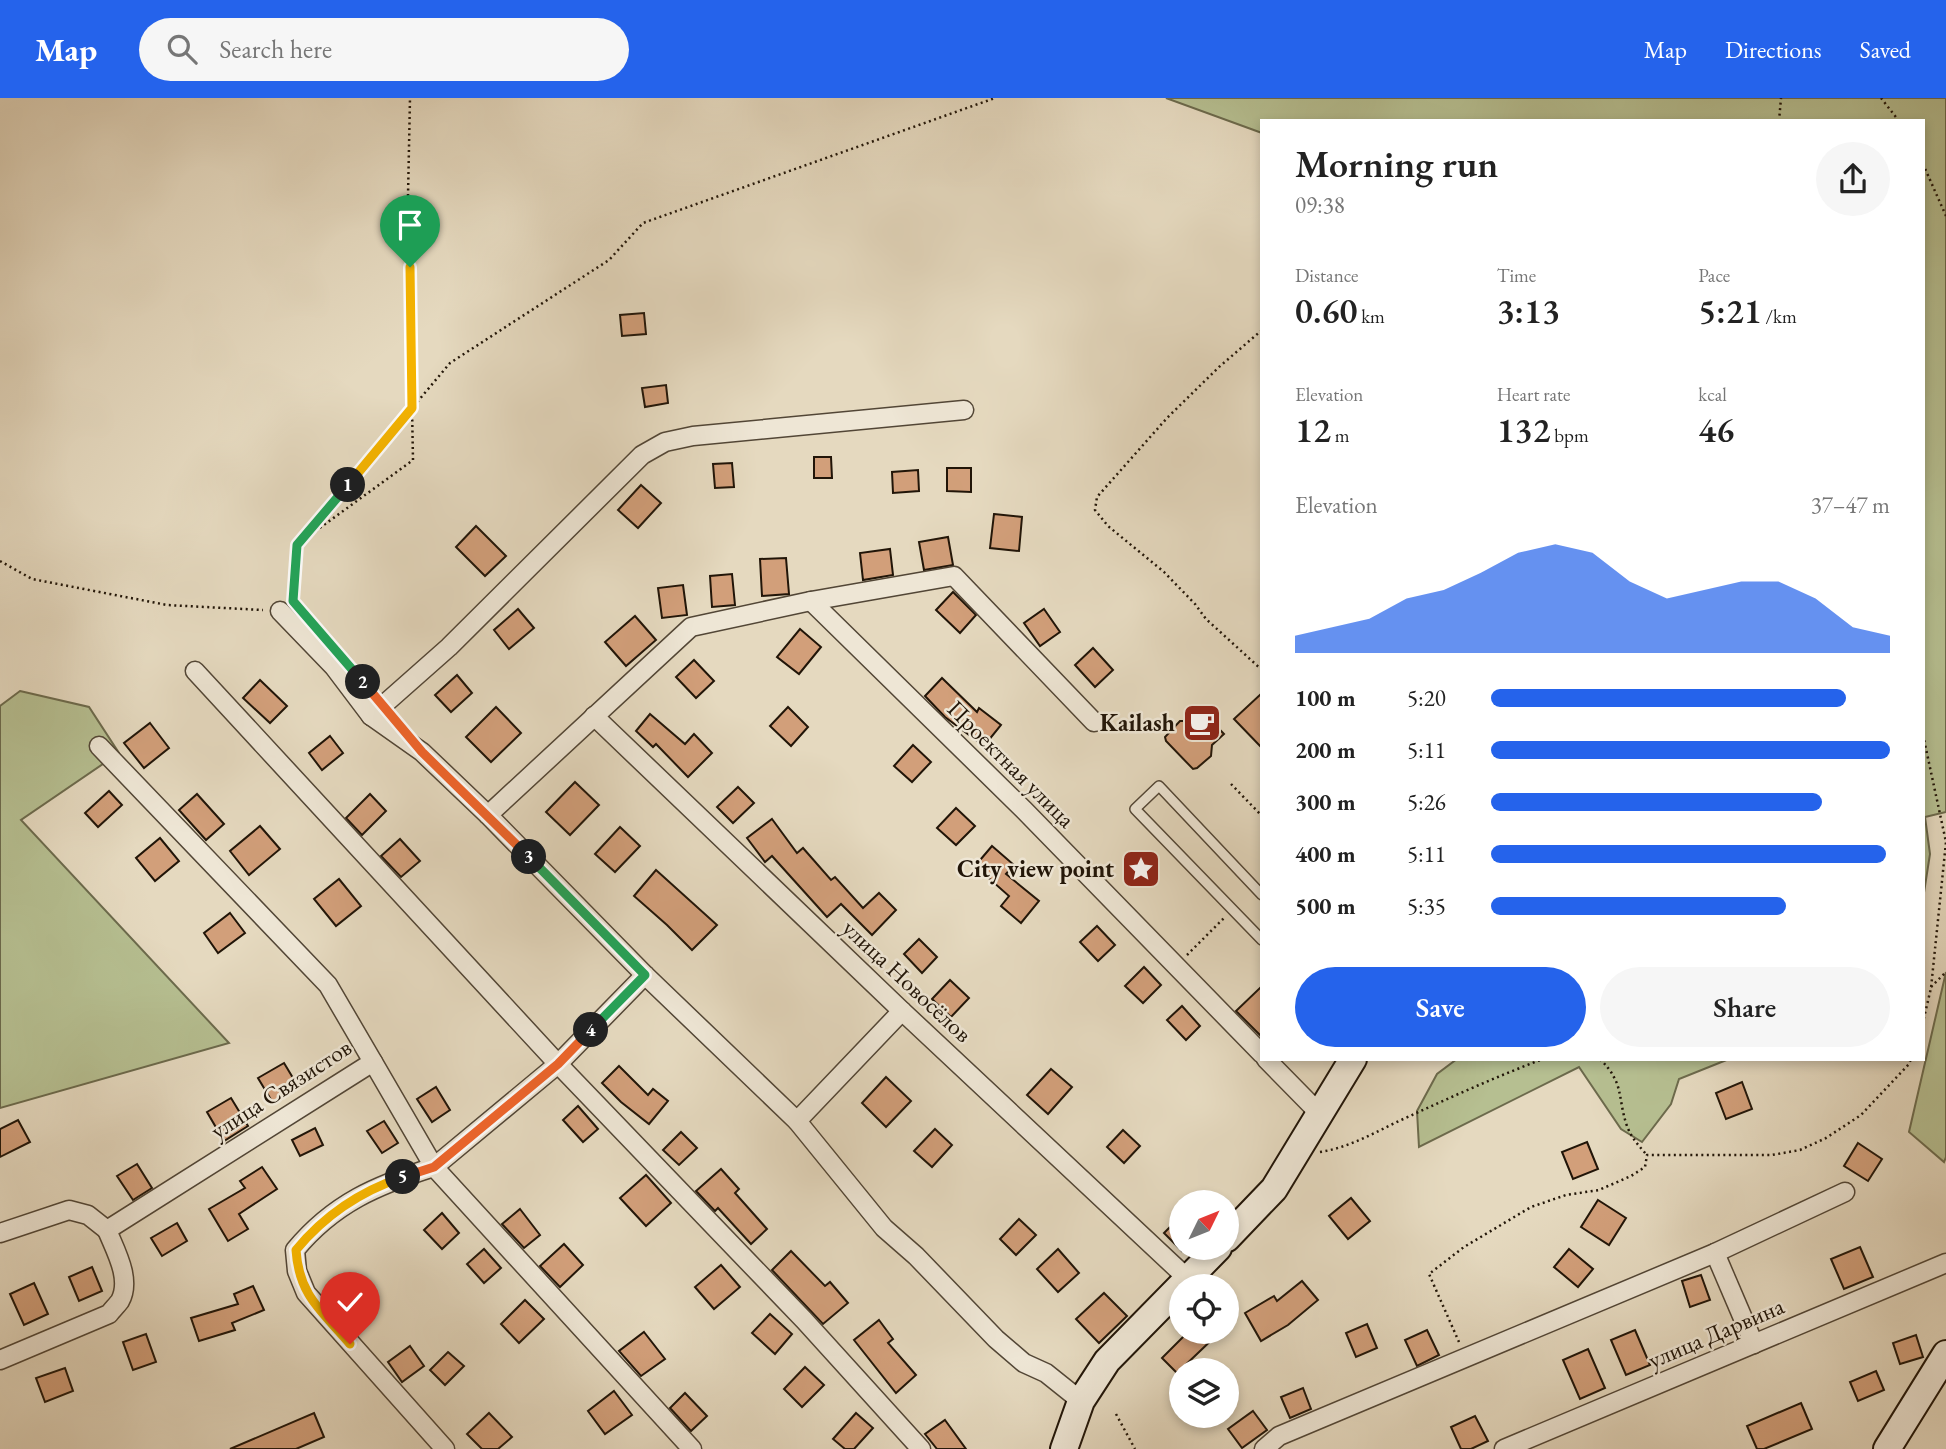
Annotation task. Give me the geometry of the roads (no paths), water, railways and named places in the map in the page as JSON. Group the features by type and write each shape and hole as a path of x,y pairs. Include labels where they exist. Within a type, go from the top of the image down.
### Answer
{"street":[{"path":"371,716 449,647 642,456 665,442 693,436 964,410"},
{"path":"488,815 691,626 811,601 954,576 1094,722"},
{"name":"Проектная улица","path":"811,601 1024,810 1260,1052"},
{"path":"287,606 371,716 422,752 488,815 645,975 797,1121 884,1228 916,1256 996,1339 1024,1363 1046,1373 1081,1401"},
{"path":"195,671 558,1064 804,1320 921,1449"},
{"name":"улица Новосёлов","path":"594,716 902,1011 1183,1274"},
{"name":"улица Связистов","path":"99,746 328,985 373,1062 107,1230"},
{"path":"445,1449 306,1293 297,1271 296,1250 314,1227 340,1208 386,1183 434,1167 558,1064 645,975"},
{"path":"797,1121 902,1011"},
{"path":"1268,1061 1318,1112"},
{"path":"1239,1225 1274,1189 1318,1112 1331,1097 1352,1061"},
{"path":"373,1062 434,1167 692,1449"},
{"path":"1264,1449 1279,1436 1715,1253 1845,1192"},
{"path":"0,1233 69,1210 88,1216 107,1230 121,1263 123,1283 121,1299 109,1314 0,1360"},
{"path":"1715,1253 1754,1344"},
{"path":"1193,1274 1206,1260"},
{"name":"улица Дарвина","path":"1504,1449 1946,1263"},
{"path":"1065,1449 1081,1401 1107,1361 1169,1298"},
{"path":"1887,1449 1946,1353"}],"lane":[{"path":"1260,893 1159,786 1135,808 1260,938"}],"place":[{"name":"Kailash","path":"1202,723"},
{"name":"City view point","path":"1141,869"}]}
